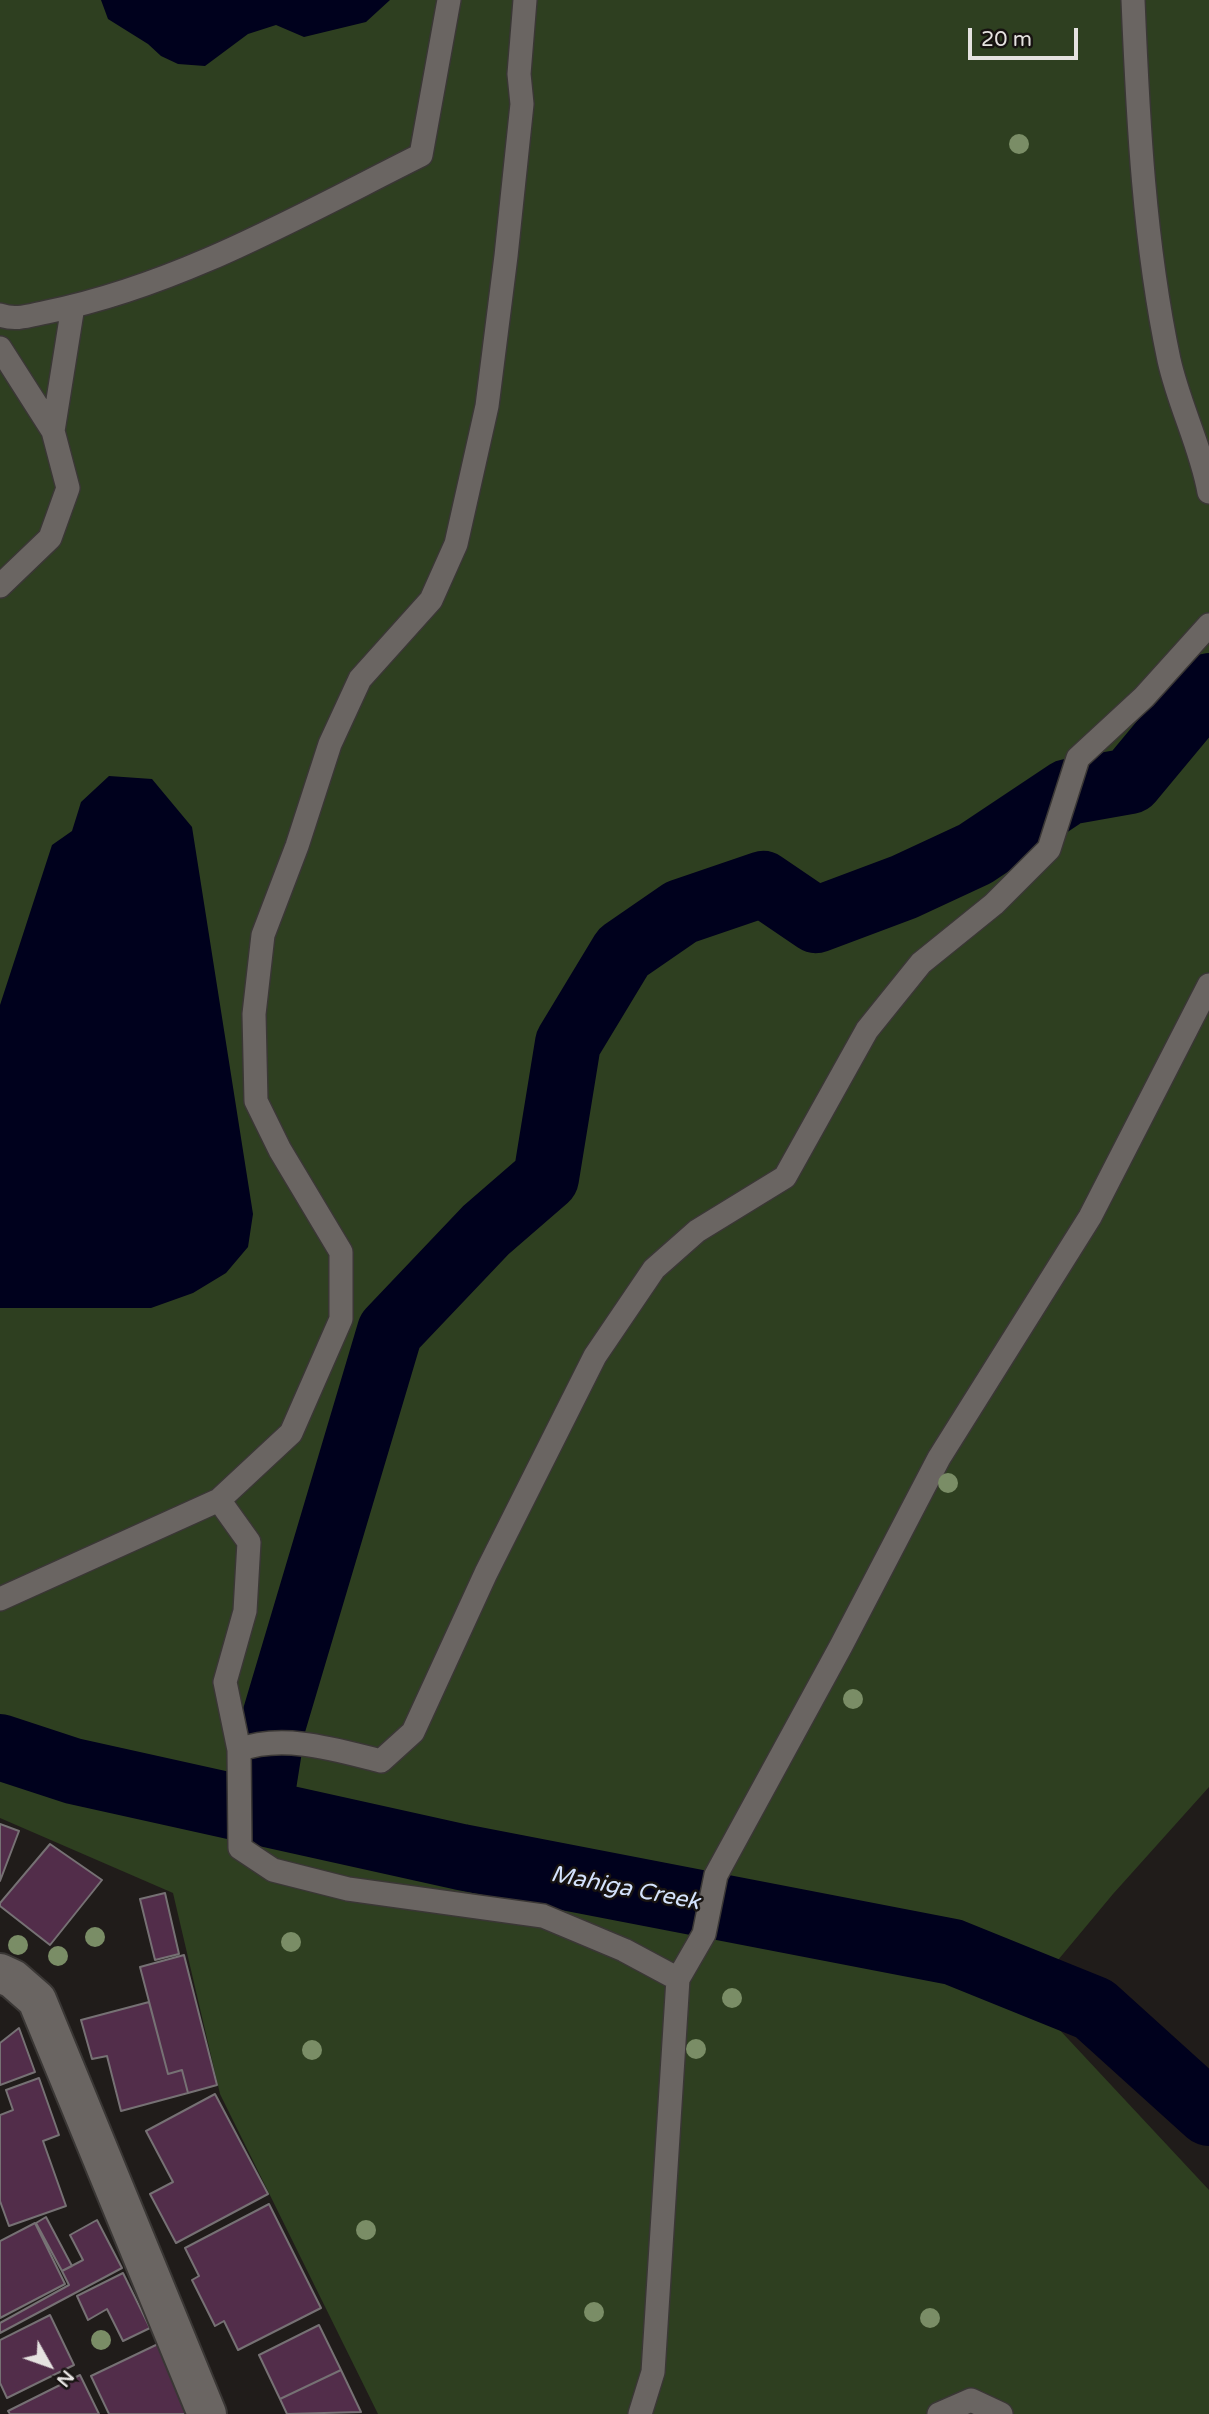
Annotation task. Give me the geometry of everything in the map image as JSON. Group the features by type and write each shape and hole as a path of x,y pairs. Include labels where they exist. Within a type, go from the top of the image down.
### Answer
{"street":[{"path":"0,1973 13,1979 37,2000 207,2414"}],"lane":[{"path":"0,315 11,319 73,306 159,279 247,242 421,155 449,0"},
{"path":"0,1600 219,1500 291,1433 341,1319 341,1252 279,1150 256,1101 254,1014 263,935 330,744 360,679 431,600 456,544 487,406 522,104 519,74 525,0"},
{"path":"1133,0 1139,129 1170,362 1204,466 1209,492"},
{"path":"53,431 73,306"},
{"path":"0,348 53,431 68,488 50,538 0,586"},
{"path":"243,1749 285,1744 325,1747 381,1761 414,1732 486,1573 595,1356 654,1269 697,1231 785,1177 867,1030 921,963 994,904 1049,849 1078,758 1144,697 1209,625"},
{"path":"640,2414 653,2372 678,1979 704,1934 716,1875 939,1458 1090,1217 1209,985"},
{"path":"219,1500 248,1542 245,1611 225,1682 243,1749 240,1848 273,1870 348,1889 543,1916 624,1950 678,1979"},
{"path":"939,2414 971,2400 1001,2414"}],"green space":[{"path":"0,0 1209,0 1209,1787 1113,1894 1028,1996 1209,2190 1209,2414 378,2414 220,2094 173,1893 0,1818"}],"water":[{"path":"101,0 390,0 366,22 304,37 276,25 248,34 205,66 178,64 161,56 148,44 108,19"},
{"path":"109,776 152,779 192,827 253,1214 248,1247 226,1273 193,1293 151,1308 0,1308 0,1005 52,845 72,831 81,802"}],"building":[{"path":"0,1824 19,1831 0,1881"},
{"path":"50,1844 102,1880 50,1945 0,1906 0,1903"},
{"path":"165,1893 179,1954 155,1960 140,1899"},
{"path":"184,1955 217,2085 188,2093 182,2070 168,2074 140,1967"},
{"path":"149,2002 168,2074 182,2070 188,2093 121,2111 107,2056 92,2059 81,2020"},
{"path":"19,2028 35,2072 0,2085 0,2043"},
{"path":"39,2078 59,2135 43,2141 66,2206 9,2226 0,2201 0,2115 13,2110 6,2090"},
{"path":"215,2094 268,2194 176,2243 150,2194 173,2182 146,2131"},
{"path":"269,2204 321,2308 238,2350 224,2321 215,2326 192,2280 199,2276 185,2248"},
{"path":"46,2217 72,2266 62,2271 36,2223"},
{"path":"97,2220 122,2268 0,2333 0,2323 69,2285 62,2271 83,2260 70,2235"},
{"path":"35,2223 65,2284 0,2318 0,2241"},
{"path":"123,2273 150,2328 123,2341 107,2309 88,2320 77,2296"},
{"path":"50,2315 74,2365 7,2398 0,2383 0,2340"},
{"path":"319,2325 341,2370 280,2399 259,2355"},
{"path":"158,2344 191,2414 109,2414 91,2376"},
{"path":"341,2370 361,2412 287,2414 280,2399"},
{"path":"80,2375 99,2414 10,2414 8,2411"}],"waterway":[{"path":"259,1812 273,1724 390,1331 486,1230 546,1178 568,1043 623,952 681,912 763,884 816,920 904,887 975,854 1068,792 1130,781 1209,686"},
{"name":"Mahiga Creek","path":"0,1747 73,1771 461,1857 953,1952 1094,2009 1209,2113"}]}
